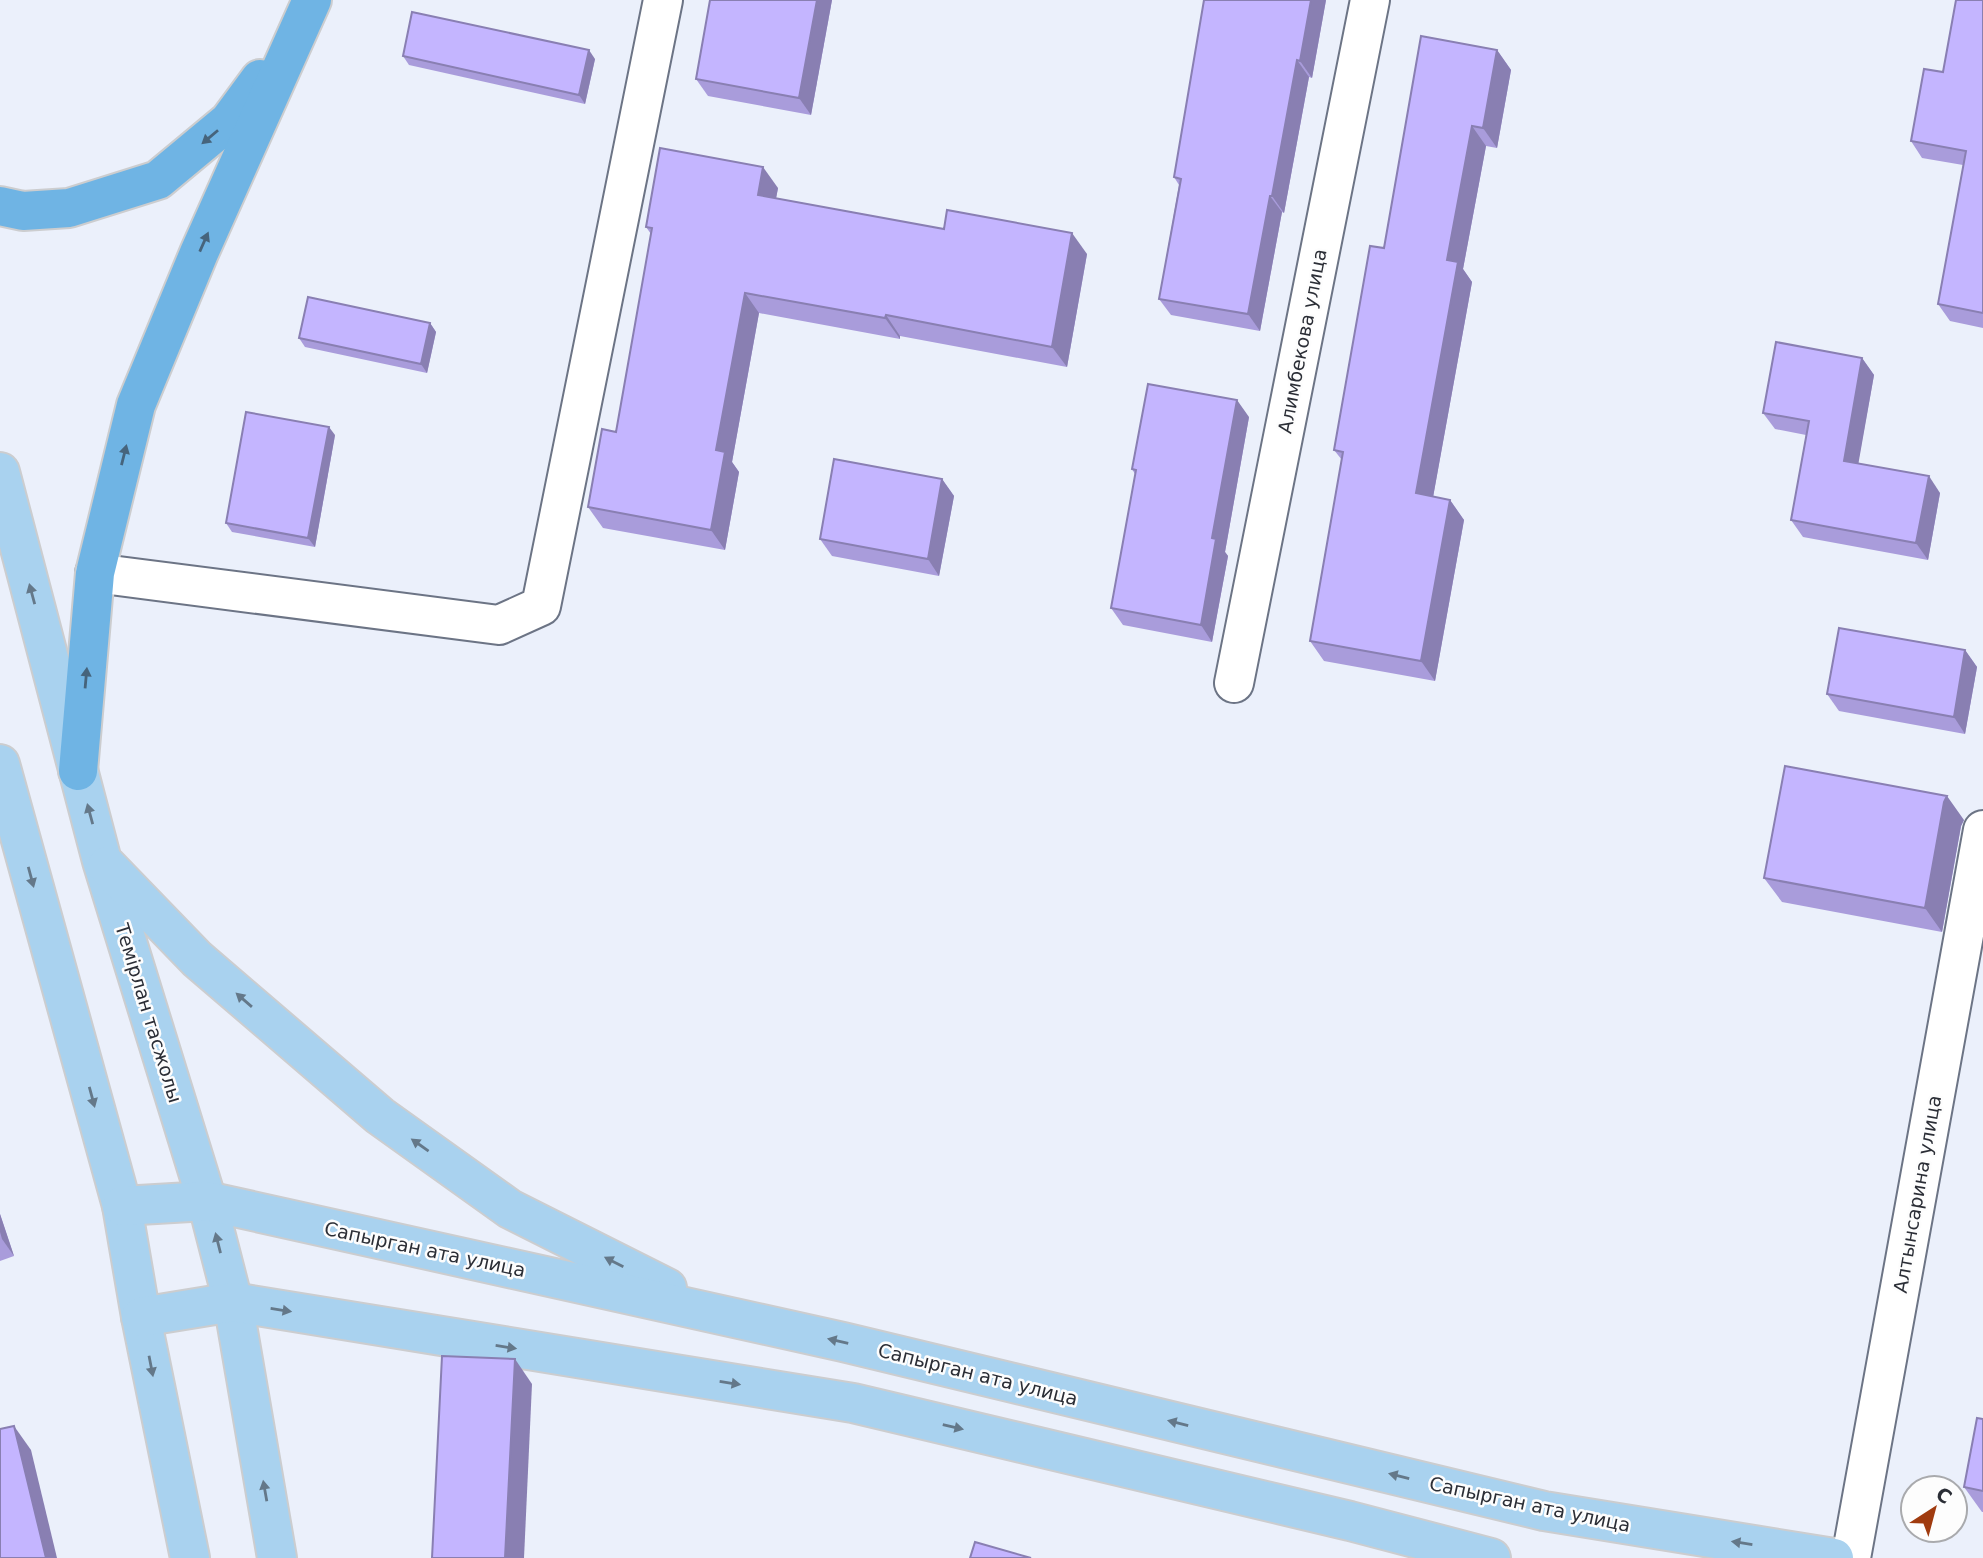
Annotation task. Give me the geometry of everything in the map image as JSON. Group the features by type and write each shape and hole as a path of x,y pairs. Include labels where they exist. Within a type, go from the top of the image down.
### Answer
{"highway":[{"path":"78,771 95,573 136,405 199,253 306,14"},
{"path":"0,206 23,211 69,208 158,180 229,121 306,14"}],"main road":[{"name":"Темірлан тасжолы","path":"0,472 102,861 207,1201 233,1302 277,1558"},
{"path":"0,764 122,1206 141,1317 190,1558"},
{"path":"102,861 197,959 380,1116 510,1209 719,1314"},
{"name":"Сапырган ата улица","path":"122,1206 207,1201 843,1342 1545,1511 1834,1558"},
{"path":"141,1317 233,1302 853,1403 1336,1518 1491,1558"}],"street":[{"path":"95,573 499,625 541,606 663,0"},
{"name":"Алимбекова улица","path":"1234,683 1370,0"},
{"name":"Алтынсарина улица","path":"1851,1558 1983,830"}],"building":[{"path":"710,0 817,0 799,98 696,79"},
{"path":"1204,0 1311,0 1248,314 1159,299 1181,179 1174,177"},
{"path":"1956,0 1983,0 1983,313 1938,304 1966,151 1911,141 1924,69 1943,72"},
{"path":"412,12 589,50 579,95 403,56"},
{"path":"1421,36 1497,50 1483,128 1472,126 1447,260 1458,262 1416,493 1450,500 1421,661 1310,641 1343,452 1334,450 1370,246 1384,248"},
{"path":"660,148 763,167 758,195 944,229 947,210 1072,233 1052,347 886,315 885,318 745,293 716,450 725,452 711,530 588,507 602,429 616,432 652,228 646,227"},
{"path":"308,297 430,323 421,364 299,338"},
{"path":"1776,342 1862,358 1844,461 1929,476 1916,543 1791,520 1809,421 1763,413"},
{"path":"1148,384 1237,400 1212,538 1216,539 1201,625 1111,608 1136,470 1132,469"},
{"path":"246,412 329,427 308,538 226,523"},
{"path":"834,459 942,479 928,559 820,539"},
{"path":"1839,628 1965,650 1954,717 1827,694"},
{"path":"1785,766 1947,796 1925,908 1764,878"},
{"path":"442,1356 515,1359 505,1558 432,1558"},
{"path":"1977,1418 1983,1419 1983,1491 1969,1488 1969,1474 1966,1474"},
{"path":"14,1426 46,1558 0,1558 0,1429"},
{"path":"975,1542 1031,1558 970,1558"}]}
